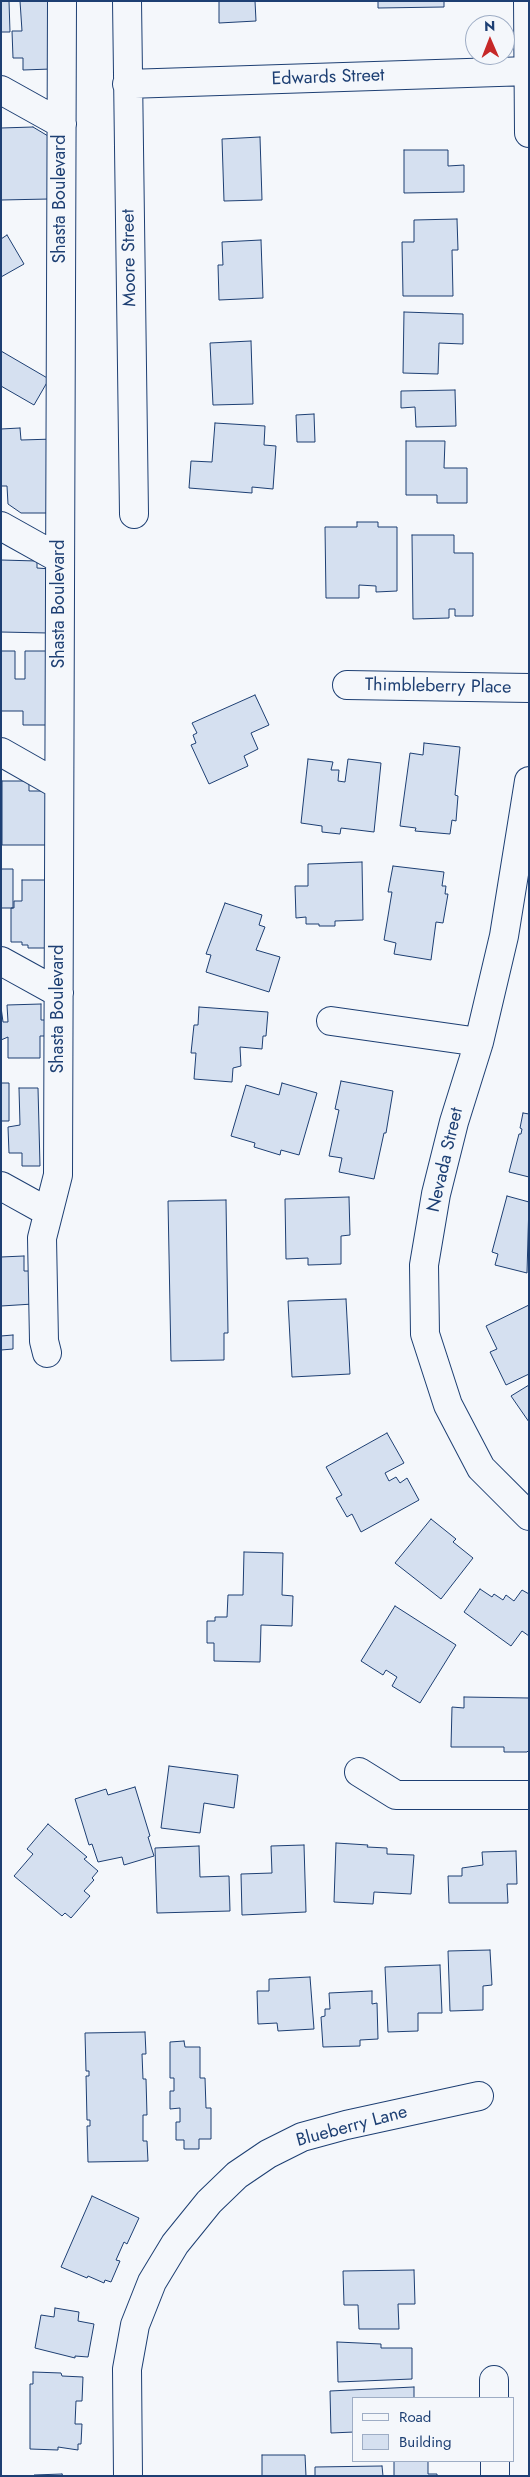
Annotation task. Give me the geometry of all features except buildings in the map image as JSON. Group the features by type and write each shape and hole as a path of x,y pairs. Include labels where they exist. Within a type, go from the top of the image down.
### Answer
{"street":[{"name":"Shasta Boulevard","path":"47,1353 44,1341 42,1238 58,1175 62,1"},
{"name":"Moore Street","path":"126,1 134,514"},
{"path":"528,1 529,133"},
{"name":"Edwards Street","path":"127,84 529,71"},
{"path":"1,90 62,124"},
{"path":"1,526 60,559"},
{"name":"Thimbleberry Place","path":"347,685 529,688"},
{"path":"1,752 59,785"},
{"name":"Nevada Street","path":"529,780 504,936 479,1042 454,1122 436,1194 424,1265 426,1334 448,1405 481,1468 529,1516"},
{"path":"1,961 59,993"},
{"path":"331,1021 479,1042"},
{"path":"1,1186 39,1207 49,1206"},
{"path":"359,1772 396,1795 529,1795"},
{"name":"Blueberry Lane","path":"128,2476 127,2369 135,2325 152,2282 175,2244 209,2202 237,2175 268,2154 302,2137 346,2125 479,2096"},
{"path":"495,2462 495,2476"}]}
